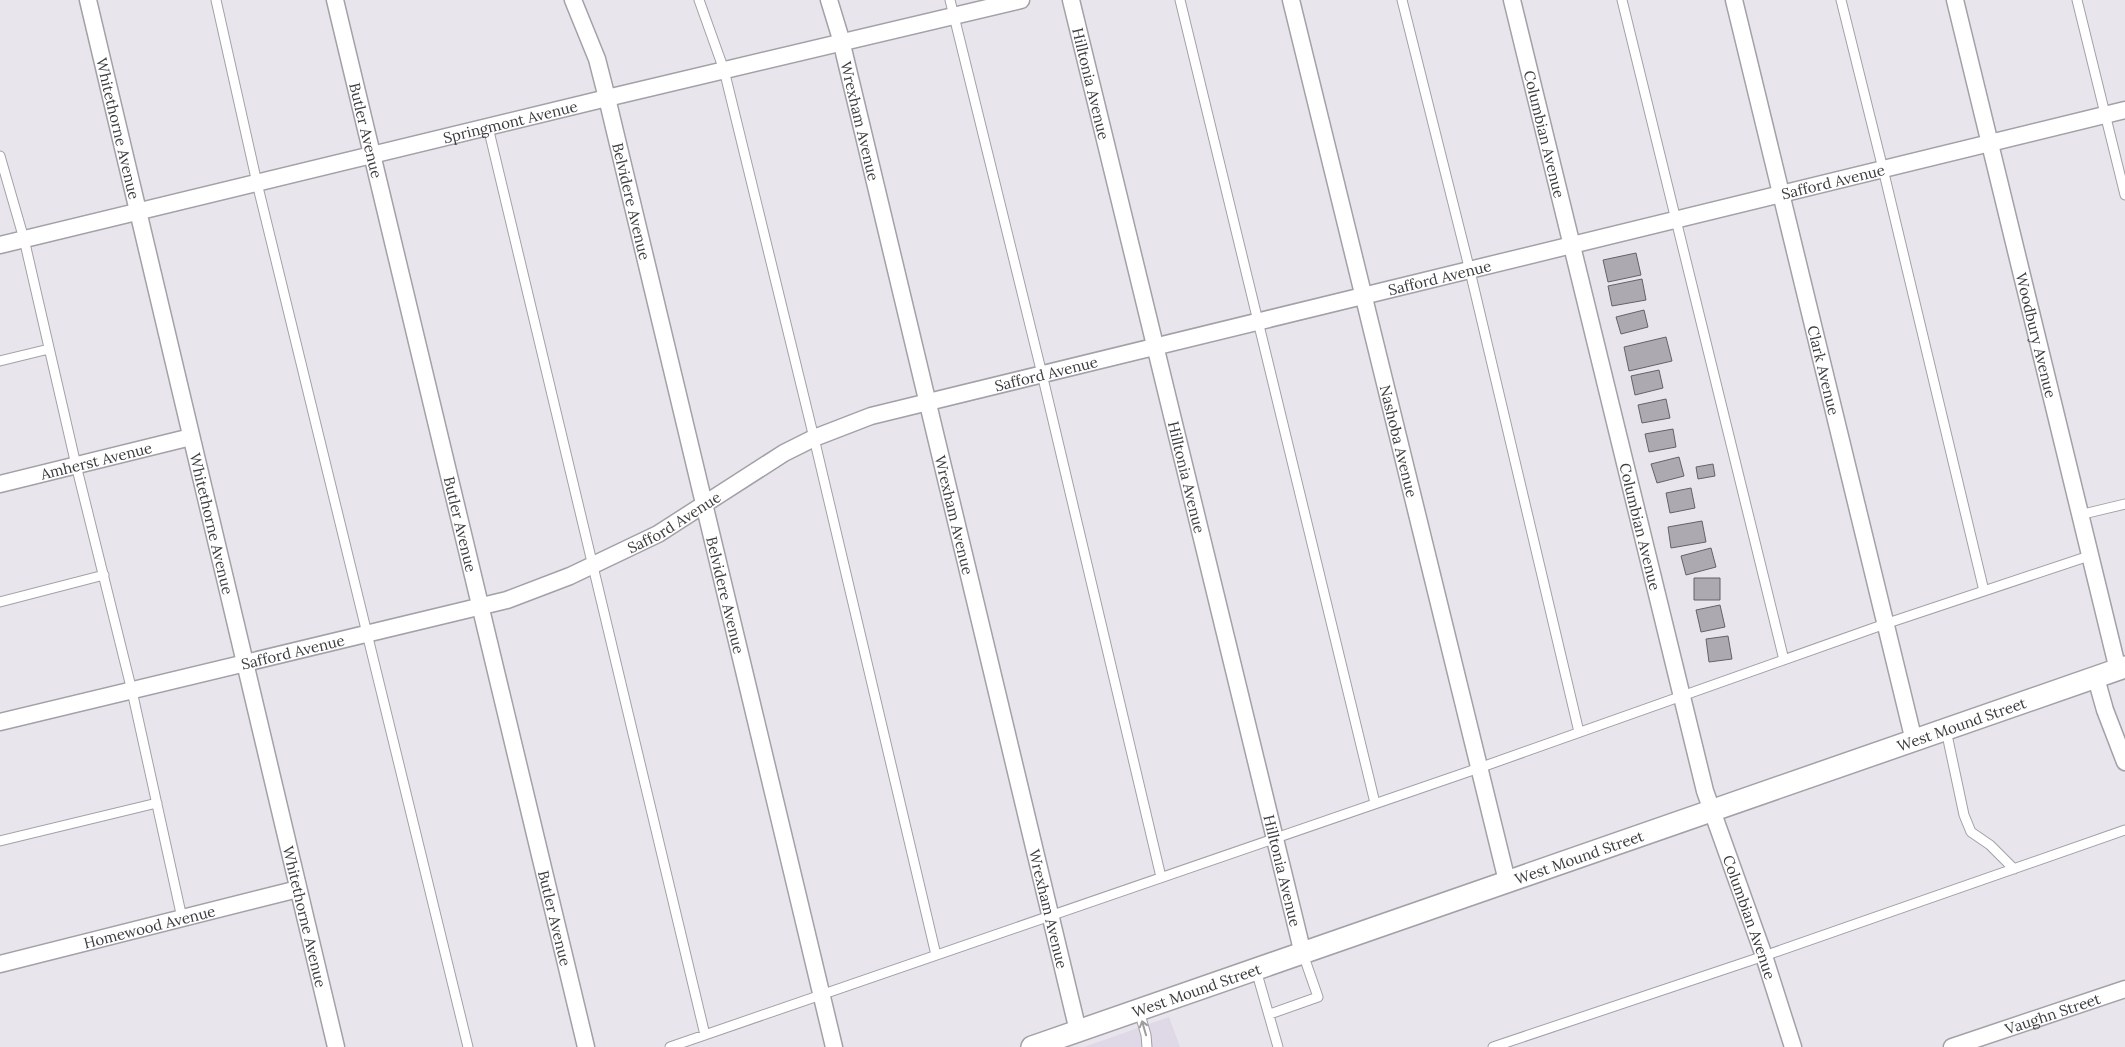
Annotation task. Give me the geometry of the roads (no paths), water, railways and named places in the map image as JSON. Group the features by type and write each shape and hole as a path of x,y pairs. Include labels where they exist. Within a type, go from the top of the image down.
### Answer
{"street":[{"name":"Whitethorne Avenue","path":"88,0 336,1047"},
{"name":"Butler Avenue","path":"335,0 586,1047"},
{"name":"Belvidere Avenue","path":"573,0 597,59 607,98 834,1047"},
{"name":"Wrexham Avenue","path":"829,0 841,42 1078,1031"},
{"name":"Springmont Avenue","path":"0,245 841,42 952,8 1021,0"},
{"name":"Hilltonia Avenue","path":"1071,0 1303,954"},
{"name":"Nashoba Avenue","path":"1291,0 1507,881"},
{"name":"Columbian Avenue","path":"1512,0 1711,810 1764,956 1793,1047"},
{"name":"Clark Avenue","path":"1734,0 1914,741"},
{"name":"Woodbury Avenue","path":"1954,0 2089,556 2121,669"},
{"name":"Safford Avenue","path":"0,722 507,600 592,565 658,534 784,454 814,438 871,416 2125,110"},
{"name":"Amherst Avenue","path":"0,484 191,437"},
{"name":"West Mound Street","path":"1032,1047 2121,669"},
{"path":"2096,678 2105,710 2125,762"},
{"name":"Homewood Avenue","path":"0,964 298,889"},
{"name":"Vaughn Street","path":"1952,1047 2125,989"}],"lane":[{"path":"216,0 257,183 468,1047"},
{"path":"699,0 724,70 814,438 936,955"},
{"path":"1180,0 1260,322 1375,803"},
{"path":"1402,0 1470,271 1580,732"},
{"path":"1622,0 1784,660"},
{"path":"1841,0 1884,169 1984,591"},
{"path":"2077,0 2125,195"},
{"path":"952,8 1042,374 1161,877"},
{"path":"488,127 705,1035"},
{"path":"0,156 24,239 76,465 132,691 182,918"},
{"path":"0,361 49,349"},
{"path":"2080,515 2125,504"},
{"path":"670,1047 1479,768 1885,624 2089,556"},
{"path":"0,602 104,575"},
{"path":"1946,730 1964,815 1971,832 1990,845 2014,869"},
{"path":"0,841 157,803"},
{"path":"1493,1047 1764,956 2125,830"},
{"path":"1270,1014 1318,997 1303,954"},
{"path":"1256,970 1278,1047"},
{"path":"1138,1010 1146,1035 1147,1047"}]}
